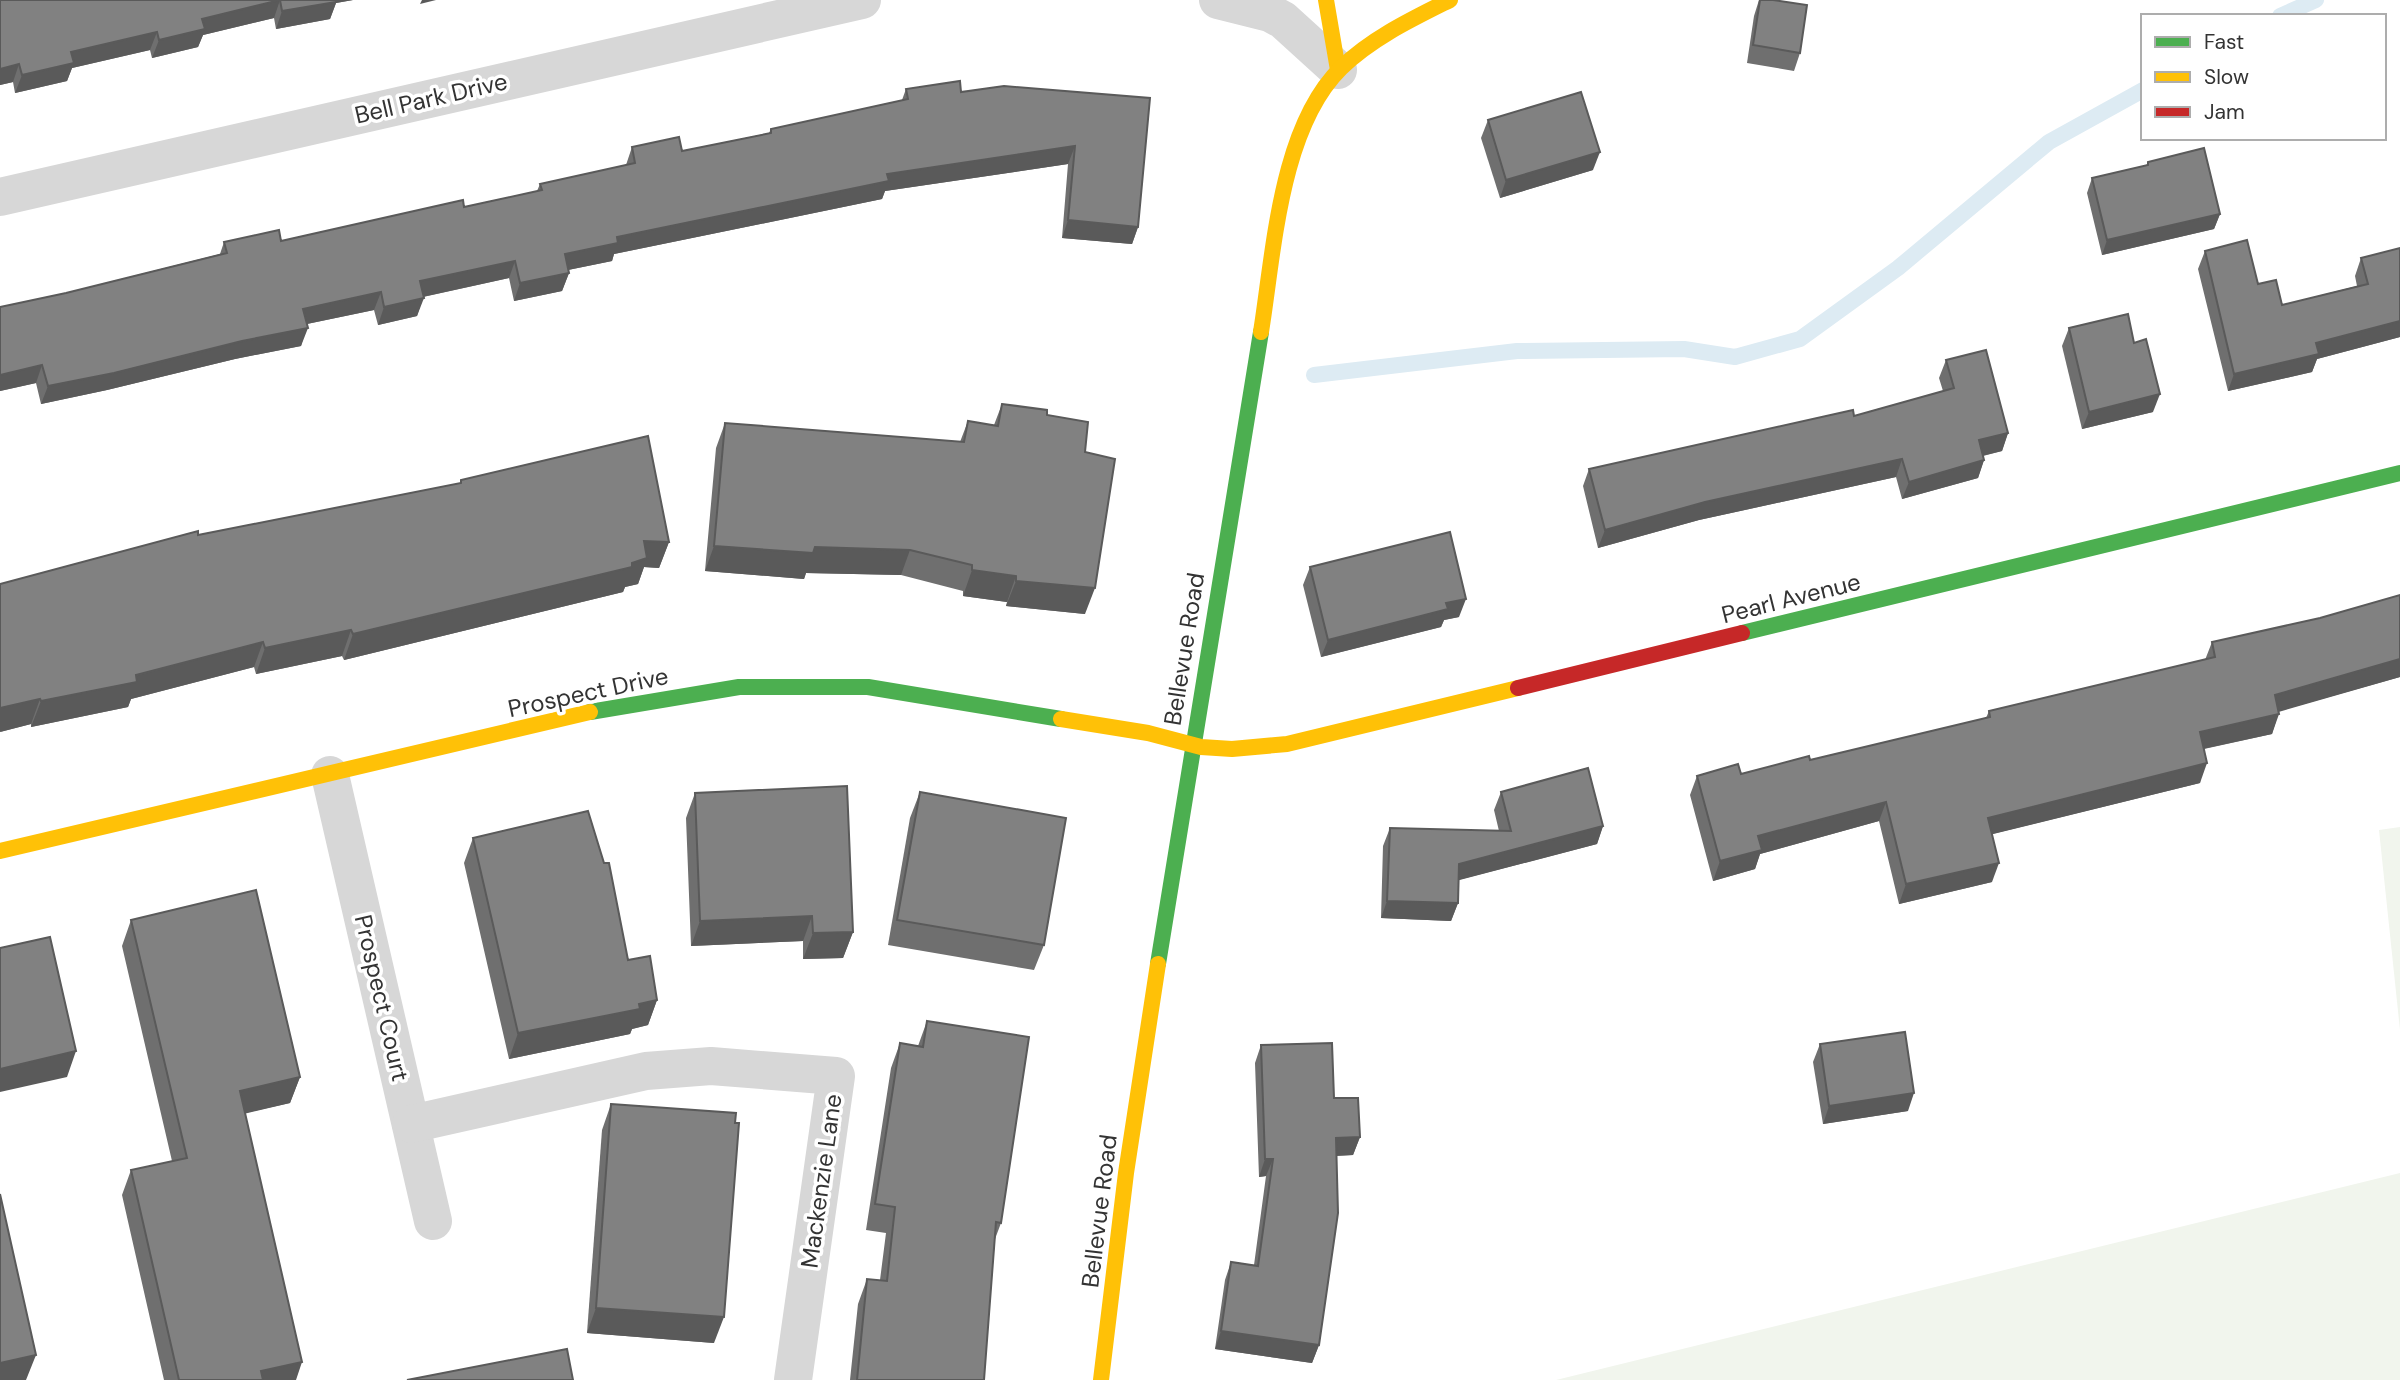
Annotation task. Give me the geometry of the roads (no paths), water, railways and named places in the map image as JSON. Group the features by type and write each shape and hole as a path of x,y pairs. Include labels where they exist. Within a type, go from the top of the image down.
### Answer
{"street":[{"name":"Bell Park Drive","path":"0,197 862,0"},
{"path":"1218,0 1277,16 1338,70"},
{"path":"1326,0 1338,70"},
{"name":"Bellevue Road","path":"1101,1380 1126,1173 1191,748 1287,176 1310,116 1338,70 1366,47 1450,0"},
{"name":"Pearl Avenue","path":"1191,748 1232,751 1287,744 2400,473"},
{"name":"Prospect Drive","path":"0,851 611,707 739,687 797,685 892,691 1148,733 1191,748"},
{"name":"Prospect Court","path":"330,775 433,1221"},
{"name":"Mackenzie Lane","path":"411,1124 646,1071 711,1066 835,1076 793,1380"}],"waterway":[{"path":"2284,14 2316,0"},
{"path":"1314,375 1517,351 1684,349 1735,357 1800,339 1898,268 2049,142 2141,91"}]}
